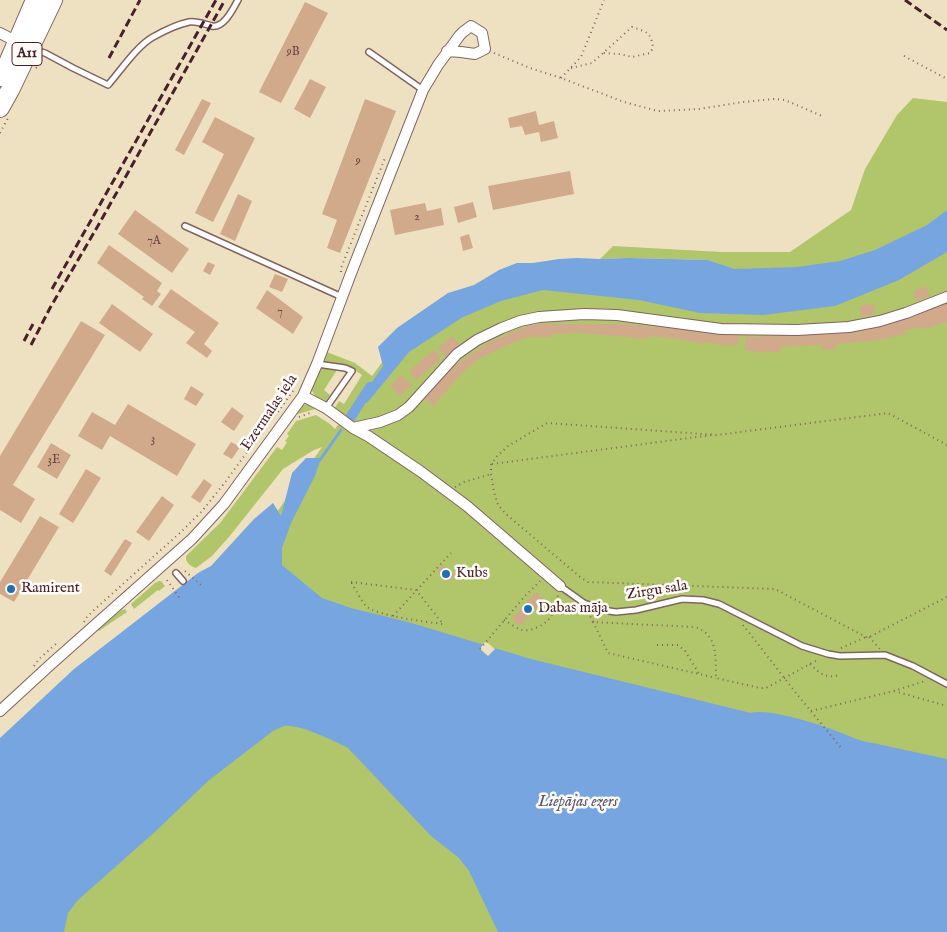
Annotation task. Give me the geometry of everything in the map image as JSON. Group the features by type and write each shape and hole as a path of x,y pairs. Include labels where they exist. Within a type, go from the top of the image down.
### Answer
{"highway":[{"name":"A11","path":"0,108 10,90 35,0"},
{"name":"A11","path":"0,77 53,0"}],"street":[{"name":"Ezermalas iela","path":"0,711 192,538 230,496 303,396 397,154 424,90 438,65 463,32 472,26 482,33 485,49"},
{"path":"0,33 23,45"},
{"path":"448,52 475,54 485,49"},
{"path":"353,428 380,422 398,415 409,407 457,354 477,340 520,321 539,317 584,314 618,315 721,329 797,330 850,327 880,321 947,297"},
{"name":"Zirgu sala","path":"303,396 326,408 353,428 420,471 467,506 560,586"}],"lane":[{"path":"23,45 45,53 108,85 145,43 153,37 188,22 217,26 224,22 238,0"},
{"path":"369,52 424,90"},
{"path":"185,226 342,297"},
{"path":"317,364 346,368 352,371 326,408"},
{"path":"176,573 183,581"},
{"name":"Zirgu sala","path":"560,586 584,603 602,610 616,612 636,610 674,600 699,599 719,604 802,646 828,654 850,656 885,655 913,666 947,684"}],"path":[{"path":"561,78 581,57 604,0"},
{"path":"571,68 592,63 603,53 632,28 646,32 652,38 653,48 650,53 632,57 603,53"},
{"path":"485,49 530,68 624,102 658,112 699,109 774,99 785,100 822,116"},
{"path":"904,56 947,79"},
{"path":"277,413 282,407"},
{"path":"294,416 302,417 315,412"},
{"path":"492,464 888,413 947,446"},
{"path":"717,435 547,423 508,446 496,457 492,464 491,474 494,492 498,505 528,533 588,582 775,589 867,637 877,644 885,655"},
{"path":"83,624 94,610 203,510 264,431"},
{"path":"448,492 464,482 491,474"},
{"path":"393,616 451,552"},
{"path":"182,568 201,585"},
{"path":"480,649 525,596 547,574"},
{"path":"167,580 182,600"},
{"path":"351,582 416,590 443,624 393,616 366,607 351,582"},
{"path":"504,620 522,630 532,630 542,625 550,618 556,608 560,586"},
{"path":"584,603 608,653 700,675 766,688 828,654 867,637 947,596"},
{"path":"732,611 842,749"},
{"path":"593,622 696,627 703,630 714,643 716,678"},
{"path":"32,669 39,659 57,643 61,642"},
{"path":"657,645 678,644 685,651 700,675"},
{"path":"810,664 822,675 833,677 838,675"},
{"path":"811,711 934,678"},
{"path":"894,690 947,706"}],"green space":[{"path":"913,98 947,102 947,932 0,932 0,791 239,567 322,447 283,469 212,556 196,568 188,564 186,556 220,523 277,447 282,450 289,436 287,434 296,421 316,415 335,429 344,416 334,409 339,401 344,404 362,375 349,366 324,362 323,359 327,352 355,363 372,376 391,350 493,290 716,263 708,260 600,259 613,246 721,252 790,252 851,210 865,169 897,115"},
{"path":"327,368 337,370 324,390 330,395 326,401 323,401 314,394 312,388 319,371"},
{"path":"306,404 326,414 315,409 296,413 300,407"},
{"path":"159,581 165,586 134,609 131,604"},
{"path":"125,609 127,612 98,630 120,611"}],"water":[{"path":"947,210 947,252 899,280 835,306 763,315 700,313 639,300 543,290 501,301 463,317 409,352 367,403 364,400 363,395 383,366 378,347 397,328 448,293 474,285 499,270 517,263 577,258 629,258 708,260 734,269 797,267 840,261 875,250 927,225"},
{"name":"Liepājas ezers","path":"306,458 321,458 315,476 291,523 282,548 282,565 322,598 531,659 751,713 770,713 795,718 864,741 947,759 947,932 498,932 469,871 459,858 431,836 348,748 308,730 284,726 273,731 208,781 157,830 77,901 68,913 64,932 0,932 0,738 74,669 198,573 211,566 254,519 273,503 281,516 292,473"}],"pier":[{"path":"485,642 495,649 488,656 480,649"}],"building":[{"path":"305,2 328,13 281,103 259,92"},
{"path":"310,79 326,87 310,118 294,109"},
{"path":"202,99 211,103 184,155 175,150"},
{"path":"365,99 396,111 340,253 327,248 337,220 322,214"},
{"path":"536,111 539,125 554,121 558,138 541,142 539,132 525,135 522,126 510,128 508,118"},
{"path":"215,117 255,138 213,222 195,213 224,154 202,142"},
{"path":"570,171 574,194 493,210 488,186"},
{"path":"238,194 252,201 235,241 220,234"},
{"path":"473,202 477,217 458,223 454,207"},
{"path":"425,203 427,211 441,208 444,225 395,235 390,210"},
{"path":"135,210 189,249 172,273 118,234"},
{"path":"469,234 473,248 463,251 460,237"},
{"path":"109,245 162,283 157,291 161,294 152,306 142,299 144,297 97,263"},
{"path":"208,262 215,265 210,275 203,271"},
{"path":"275,274 288,279 282,292 269,287"},
{"path":"926,286 930,296 916,301 913,292"},
{"path":"171,289 219,323 204,344 212,351 207,358 186,343 195,332 158,307"},
{"path":"267,290 303,317 293,334 256,308"},
{"path":"947,300 947,322 921,330 921,327 905,330 905,334 874,341 836,344 836,349 822,350 821,345 780,347 781,352 765,351 765,353 744,350 746,336 754,337 876,327"},
{"path":"112,304 153,334 140,352 99,323"},
{"path":"873,304 875,314 861,317 859,306"},
{"path":"81,321 105,335 13,485 35,499 21,523 0,510 0,456"},
{"path":"532,324 627,324 740,335 737,346 706,342 704,344 649,336 649,339 570,332 570,334 551,334 551,337 529,337 479,359 463,372 433,406 422,397 451,368 488,343"},
{"path":"452,336 461,346 446,358 438,348"},
{"path":"434,350 441,359 416,380 409,371"},
{"path":"401,375 412,385 400,396 390,386"},
{"path":"191,386 204,394 196,406 184,399"},
{"path":"128,404 196,444 177,476 110,436 102,450 78,436 92,412 115,425"},
{"path":"232,407 244,416 234,431 221,422"},
{"path":"231,442 240,447 232,459 223,454"},
{"path":"51,443 71,455 57,479 37,467"},
{"path":"86,469 101,478 73,523 59,514"},
{"path":"204,479 212,485 200,503 191,497"},
{"path":"162,496 174,505 149,541 136,532"},
{"path":"40,516 59,527 14,602 0,594 0,582"},
{"path":"125,539 132,543 111,576 104,571"},
{"name":"Kubs","path":"443,565 455,575 449,582 437,572"},
{"name":"Dabas māja","path":"536,592 544,599 520,626 512,619"}],"waterway":[{"path":"350,418 370,387"},
{"path":"320,460 341,430"}],"railway":[{"path":"109,58 140,0"},
{"path":"52,289 216,0"},
{"path":"31,345 50,308 225,0"},
{"path":"905,0 947,30"},
{"path":"24,341 33,324"}],"place":[{"name":"Kubs","path":"446,574"},
{"name":"Ramirent","path":"11,589"},
{"name":"Dabas māja","path":"528,609"}]}
